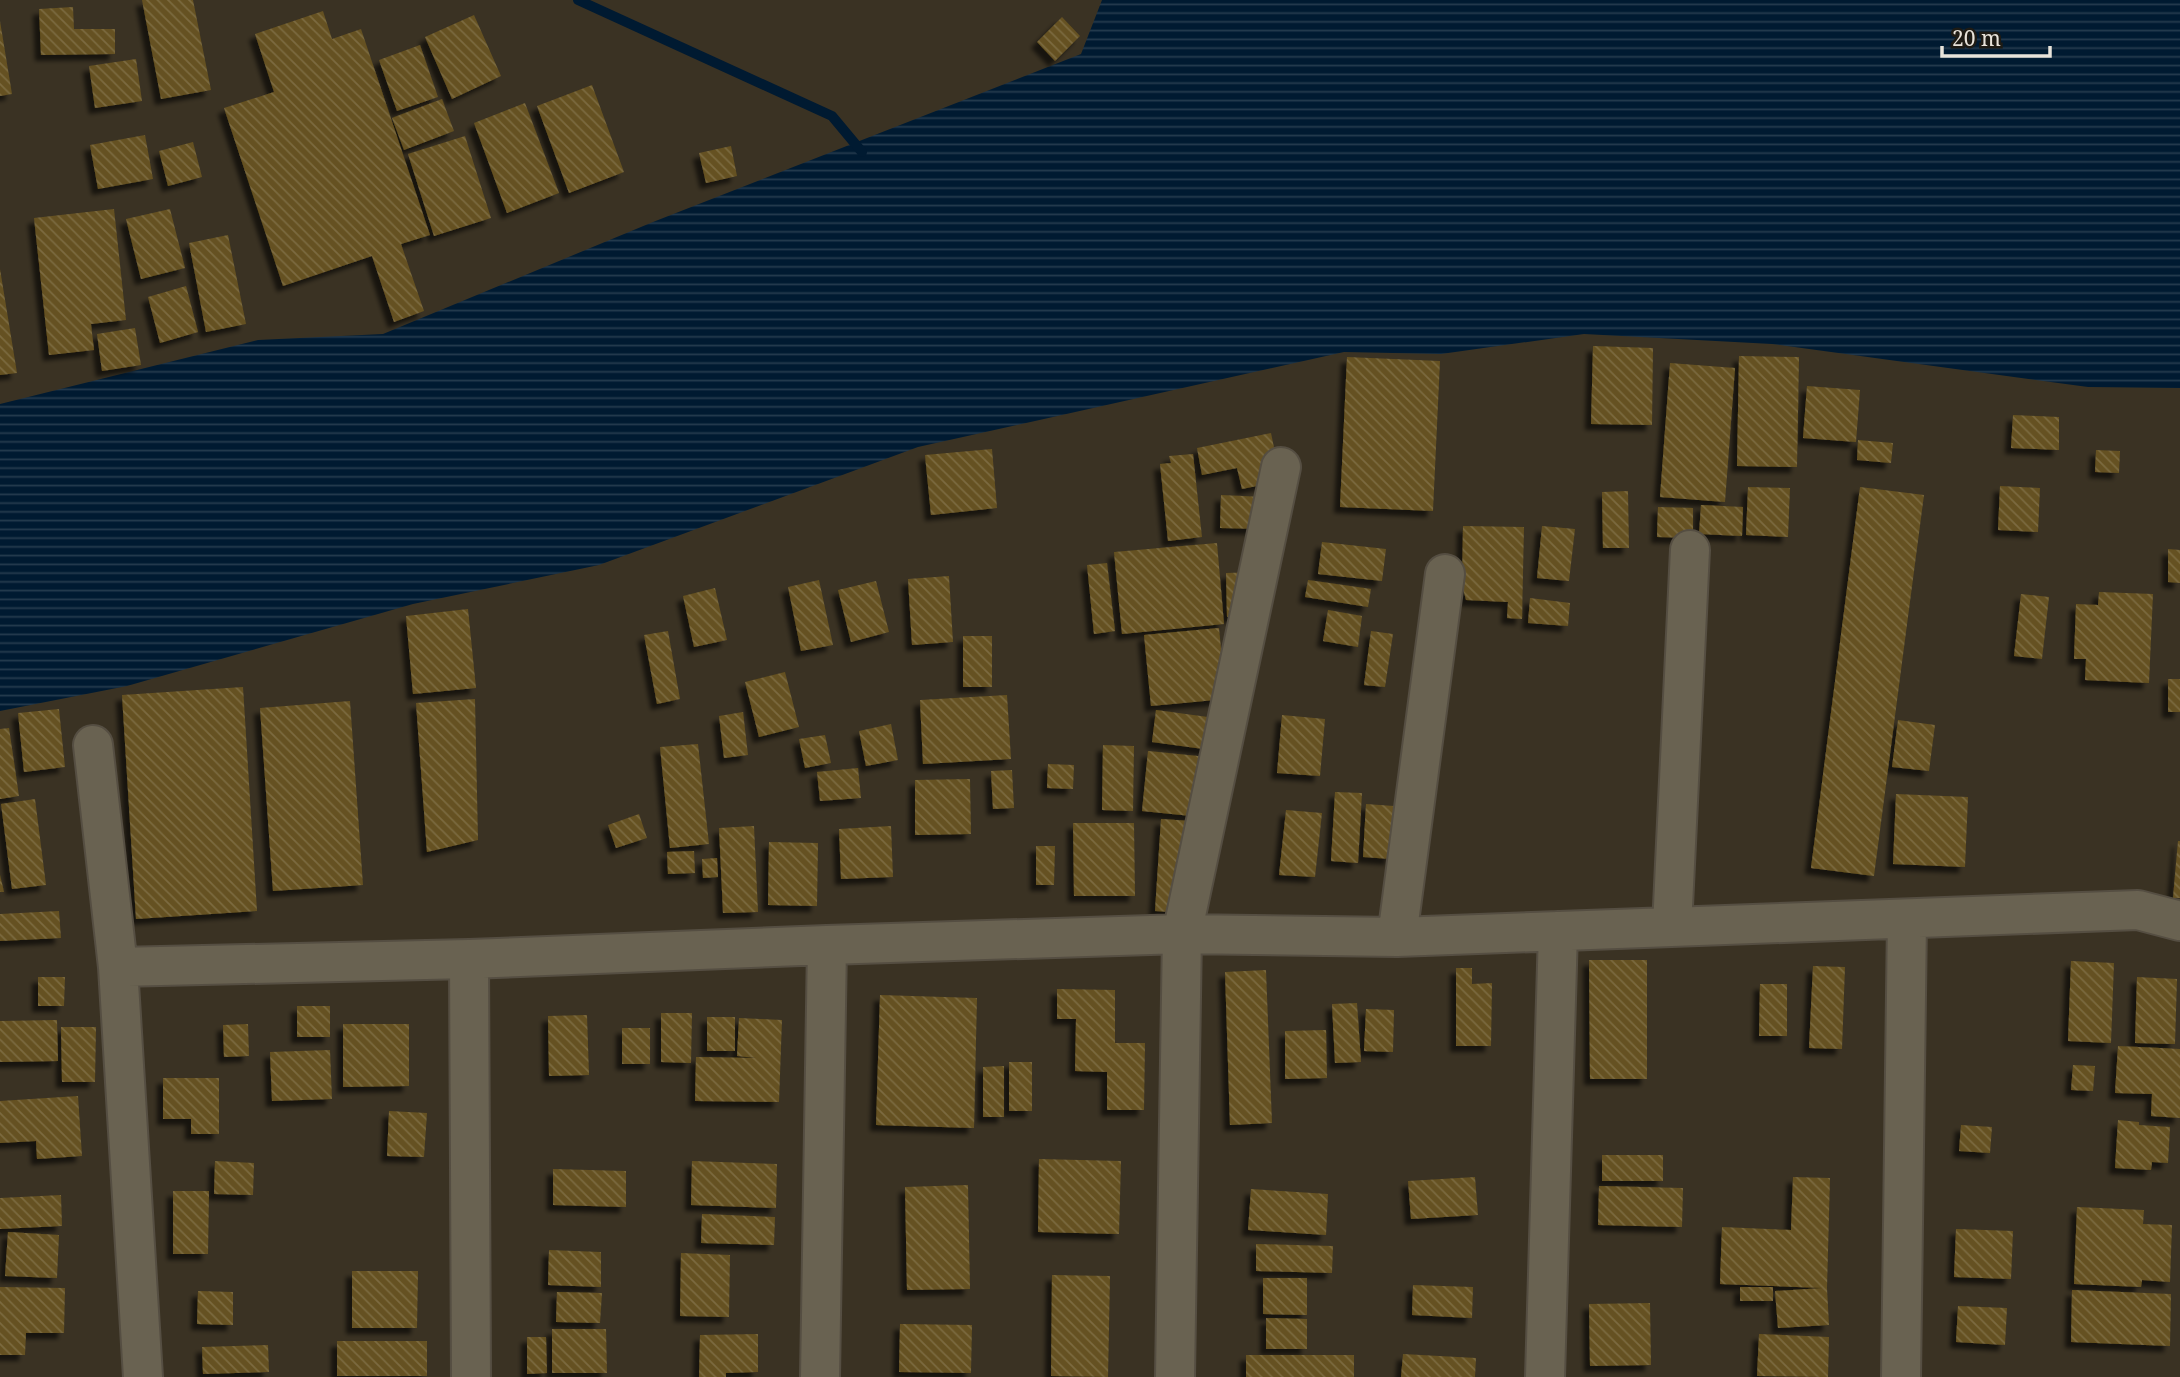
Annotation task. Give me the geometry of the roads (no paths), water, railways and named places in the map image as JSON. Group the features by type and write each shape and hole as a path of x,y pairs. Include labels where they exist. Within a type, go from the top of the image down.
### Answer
{"street":[{"path":"1175,1377 1182,934 1281,467"},
{"path":"1672,927 1690,550"},
{"path":"1397,937 1445,574"},
{"path":"93,745 117,967 143,1377"},
{"path":"117,967 469,959 1182,934 1397,937 2138,910 2180,921"},
{"path":"1901,1377 1907,919"},
{"path":"1545,1377 1558,931"},
{"path":"820,1377 827,945"},
{"path":"469,959 471,1377"}],"water":[{"path":"1102,0 2180,0 2180,388 2088,387 1772,344 1584,334 1441,354 1344,352 918,447 599,565 413,604 127,686 0,711 0,404 258,340 383,334 653,222 1081,54"}],"waterway":[{"path":"578,0 832,116 862,152"}]}
